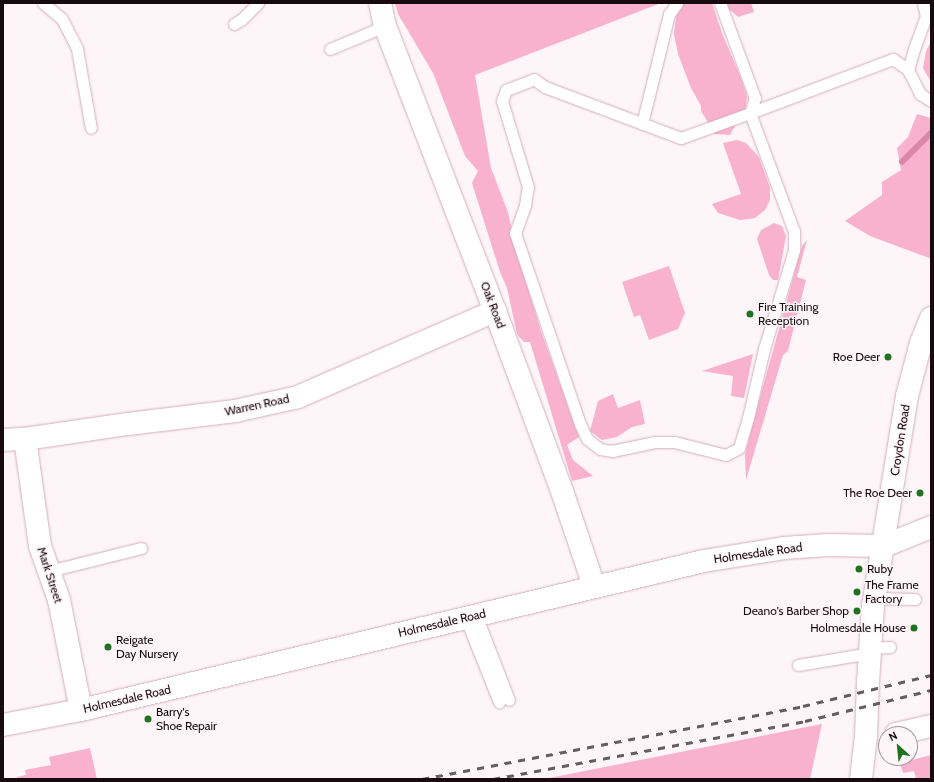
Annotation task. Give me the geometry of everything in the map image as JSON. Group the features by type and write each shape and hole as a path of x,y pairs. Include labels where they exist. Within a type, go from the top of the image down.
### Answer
{"street":[{"name":"Oak Road","path":"380,3 385,26 495,311 562,491 594,586"},
{"name":"Warren Road","path":"3,440 25,439 128,424 236,411 298,397 495,311"},
{"name":"Croydon Road","path":"861,779 876,736 877,649 874,598 884,546 907,396 921,343 931,318"},
{"name":"Mark Street","path":"25,439 40,546 59,600 81,710"},
{"path":"884,546 931,527"},
{"name":"Holmesdale Road","path":"3,726 81,710 594,586 704,561 745,553 828,545 884,546"},
{"path":"918,729 931,726"}],"lane":[{"path":"43,3 62,19 77,49 91,128"},
{"path":"234,24 242,19 258,3"},
{"path":"642,124 669,14 677,3"},
{"path":"720,3 755,98 750,113 794,231 794,250 764,349 748,418 739,448 726,455 674,442 655,442 612,451 600,449 587,439 580,424 515,232 525,205 528,186 502,101 506,90 534,79 545,87 681,138 750,113 893,59 908,70 920,94 931,101"},
{"path":"908,70 926,16 923,3"},
{"path":"330,49 385,26"},
{"path":"49,571 142,548"},
{"path":"874,598 915,599"},
{"path":"470,616 504,701"},
{"path":"798,665 877,649"}],"shaded area":[{"path":"395,3 661,3 475,75 491,168 508,212 518,256 541,331 579,437 567,445 573,460 593,476 572,481 530,342 524,342 517,334 507,288 500,272 472,183 478,171 465,156 433,73 398,14"},
{"path":"684,3 712,3 722,33 741,78 747,96 746,107 730,135 715,134 701,111 701,106 691,88 678,54 674,34 676,17"},
{"path":"727,3 751,3 754,12 738,17 729,9"},
{"path":"931,42 931,82 923,68 926,51"},
{"path":"917,114 931,118 931,257 929,258 870,236 845,221 882,195 882,182 901,170 897,148 908,137"},
{"path":"737,140 746,143 759,157 770,188 770,200 765,210 755,218 740,220 718,213 712,204 741,194 723,143"},
{"path":"774,223 782,226 786,236 778,280 773,280 769,275 757,239 761,230"},
{"path":"807,240 797,277 806,280 788,351 783,355 746,480 745,454 802,246"},
{"path":"669,266 685,313 678,329 649,340 640,315 634,317 622,282"},
{"path":"753,354 744,398 731,396 733,376 702,371"},
{"path":"613,394 618,408 640,400 645,424 632,427 617,437 602,440 590,431 598,401"},
{"path":"822,724 810,779 544,779"},
{"path":"90,748 97,779 17,779 17,777 26,775 25,770 51,765 49,757"},
{"path":"931,755 931,779 916,779 914,771 903,773 901,766 918,766 918,758"}],"waterway":[{"path":"902,162 931,133"}],"railway":[{"path":"422,779 803,706 931,675"},
{"path":"493,779 805,721 931,690"}],"place":[{"name":"Fire Training Reception","path":"750,314"},
{"name":"Roe Deer","path":"888,357"},
{"name":"The Roe Deer","path":"920,493"},
{"name":"Ruby","path":"859,569"},
{"name":"The Frame Factory","path":"857,592"},
{"name":"Deano's Barber Shop","path":"857,611"},
{"name":"Holmesdale House","path":"914,628"},
{"name":"Reigate Day Nursery","path":"108,647"},
{"name":"Barry's Shoe Repair","path":"148,719"}]}
